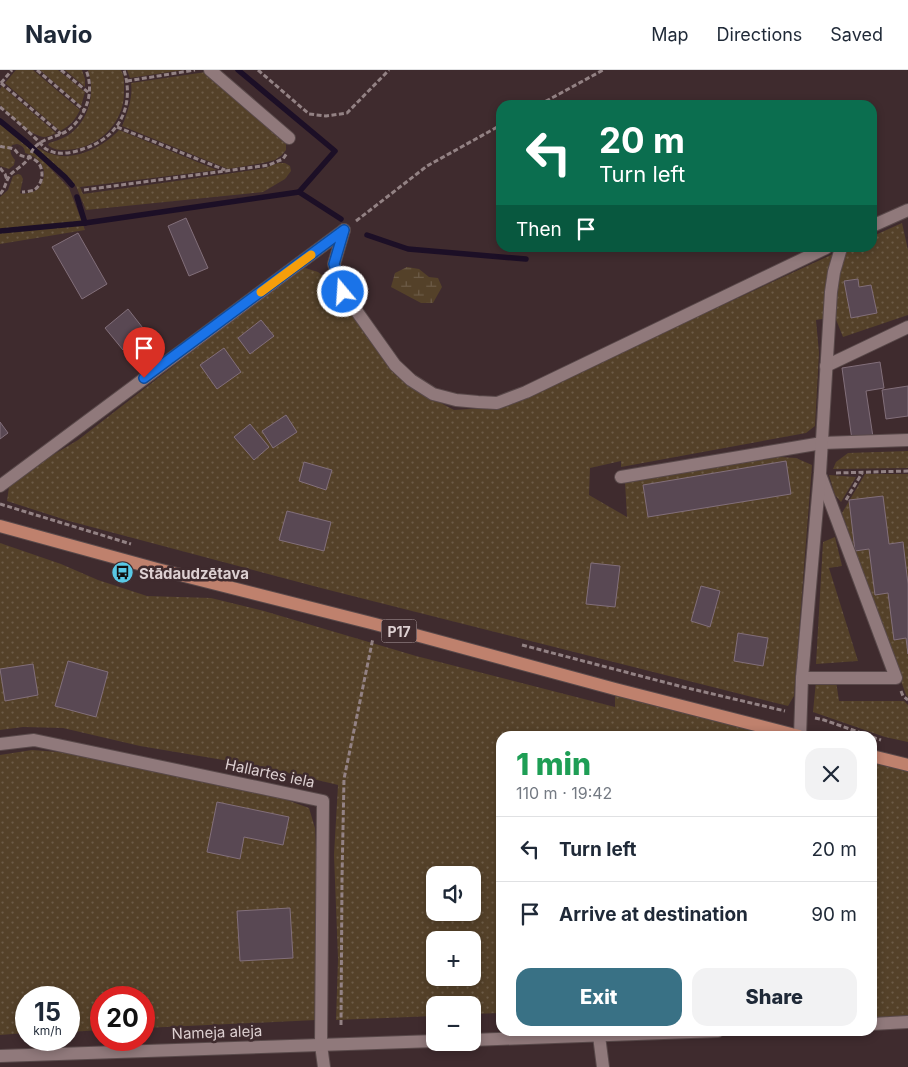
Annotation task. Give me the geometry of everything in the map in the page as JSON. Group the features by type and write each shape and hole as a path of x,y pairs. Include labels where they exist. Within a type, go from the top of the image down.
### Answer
{"main road":[{"name":"P17","path":"0,526 167,572 376,624 615,689 779,731"},
{"path":"877,757 908,765"}],"street":[{"path":"210,70 289,138"},
{"path":"877,224 908,210"},
{"path":"344,230 334,264 343,292 395,365 411,380 433,394 456,400 478,402 497,402 526,392 818,252"},
{"path":"2,483 344,230"},
{"path":"799,731 802,678 820,473 831,292 840,252"},
{"path":"826,366 908,326"},
{"path":"621,477 822,444 908,440"},
{"path":"802,678 896,678 820,473"},
{"name":"Hallartes iela","path":"0,744 34,740 323,801 321,1045"},
{"path":"877,1024 908,1022"},
{"path":"481,1040 599,1036 604,1067"},
{"name":"Nameja aleja","path":"0,1056 426,1041"},
{"path":"321,1045 324,1067"}],"path":[{"path":"12,70 0,83 61,134"},
{"path":"37,70 84,111"},
{"path":"61,70 89,94"},
{"path":"0,194 5,189 11,174 29,157 34,147 61,134 78,122 88,102 90,87 86,70"},
{"path":"0,107 45,149 57,153 73,152 91,147 102,142 120,122 126,106 128,92 124,70"},
{"path":"127,81 198,70"},
{"path":"258,70 310,114 326,116 347,113 389,70"},
{"path":"548,100 603,70"},
{"path":"116,127 227,170"},
{"path":"344,230 427,166 496,128"},
{"path":"84,190 269,165 283,159 290,148 289,138"},
{"path":"0,146 12,148 24,157 37,160 43,174 40,182 34,190 22,192"},
{"path":"0,168 5,174 7,181"},
{"path":"820,473 908,471"},
{"path":"836,517 862,472"},
{"path":"0,504 16,508"},
{"path":"341,1025 344,779 376,624"},
{"path":"824,720 856,731"}],"green space":[{"path":"16,70 33,70 80,110 67,127 60,131 5,83"},
{"path":"40,70 58,70 85,92 81,106"},
{"path":"65,70 82,70 85,87"},
{"path":"88,70 121,70 124,78 124,93 119,115 107,133 88,145 66,150 52,148 48,145 49,143 67,136 75,130 85,115 91,97"},
{"path":"127,70 183,70 130,78"},
{"path":"206,72 286,142 286,150 282,155 275,160 228,169 122,126 130,104 131,83"},
{"path":"2,86 56,133 45,137 39,136 21,124 0,105 0,89"},
{"path":"0,124 34,151 69,188 85,230 0,244 0,197 8,190 13,176 18,174 23,179 20,193 33,192 39,188 44,172 38,160 25,153 23,147 17,144 12,145 11,150 15,160 14,165 9,169 0,166"},
{"path":"119,130 217,170 80,187 83,194 265,168 278,163 285,163 290,166 291,171 285,179 263,192 86,210 76,186 36,149 38,148 61,156 79,154 106,142"},
{"path":"902,223 908,250 908,315 843,337 835,317 816,320 819,353 815,426 806,433 621,467 621,461 590,468 589,495 627,517 625,482 780,457 796,458 812,465 794,696 788,706 321,588 69,521 7,501 9,487 21,474 78,440 281,283 305,268 318,272 337,287 386,359 411,387 454,410 502,407 837,252 877,252 877,234"},
{"path":"407,267 419,269 429,277 438,278 442,287 433,303 421,303 391,287 395,273"},
{"path":"908,451 908,468 833,469 836,462 848,453"},
{"path":"865,474 908,474 908,697 842,513"},
{"path":"829,475 856,477 841,502 835,495"},
{"path":"835,537 842,566 829,568 858,661 816,664 823,542"},
{"path":"0,543 61,564 98,580 147,596 211,598 264,611 416,656 615,707 615,689 779,731 496,731 496,1013 481,1014 481,996 426,996 426,1016 336,1020 338,959 334,855 338,785 259,766 140,746 63,728 23,727 0,730"},
{"path":"816,681 836,681 839,701 904,701 908,705 908,742 885,737 877,734 877,731 868,731 813,712"},
{"path":"32,750 71,753 276,796 309,808 315,828 318,891 316,1020 155,1027 155,986 90,986 90,1031 80,1031 80,986 15,986 15,1034 0,1035 0,755"},
{"path":"877,757 908,765 908,1021 877,1023"}],"building":[{"path":"186,218 208,268 189,276 168,226"},
{"path":"78,233 107,284 82,299 52,247"},
{"path":"858,279 859,287 871,285 877,313 851,318 844,281"},
{"path":"128,309 146,332 123,350 105,328"},
{"path":"261,320 274,336 250,354 238,338"},
{"path":"224,348 241,372 217,389 200,365"},
{"path":"880,362 884,388 866,391 873,437 852,440 842,368"},
{"path":"908,386 908,416 886,419 882,390"},
{"path":"286,415 297,432 273,448 262,431"},
{"path":"0,422 8,433 0,439"},
{"path":"250,424 269,447 254,460 234,437"},
{"path":"786,461 791,494 648,517 643,485"},
{"path":"304,462 332,470 326,490 299,481"},
{"path":"883,496 889,544 903,542 908,584 908,654 906,638 894,640 888,593 875,595 869,549 855,551 849,500"},
{"path":"287,511 331,522 324,551 279,540"},
{"path":"591,563 620,566 615,607 586,604"},
{"path":"701,586 720,591 710,627 691,621"},
{"path":"738,633 768,638 763,666 734,661"},
{"path":"68,661 108,672 96,717 55,706"},
{"path":"33,664 38,695 5,701 0,669"},
{"path":"217,802 289,817 283,845 244,837 240,859 207,852"},
{"path":"290,908 293,958 240,961 237,911"}],"waterway":[{"path":"238,70 335,151 299,192"},
{"path":"0,121 72,185"},
{"path":"0,231 85,223 299,192 341,219"},
{"path":"77,197 85,223"},
{"path":"367,235 408,249 526,259"}],"slow traffic":[{"path":"261,292 311,255"}],"place":[{"name":"Stādaudzētava","path":"123,573"}],"route":[{"path":"144,378 344,230 334,264 343,292"}]}
